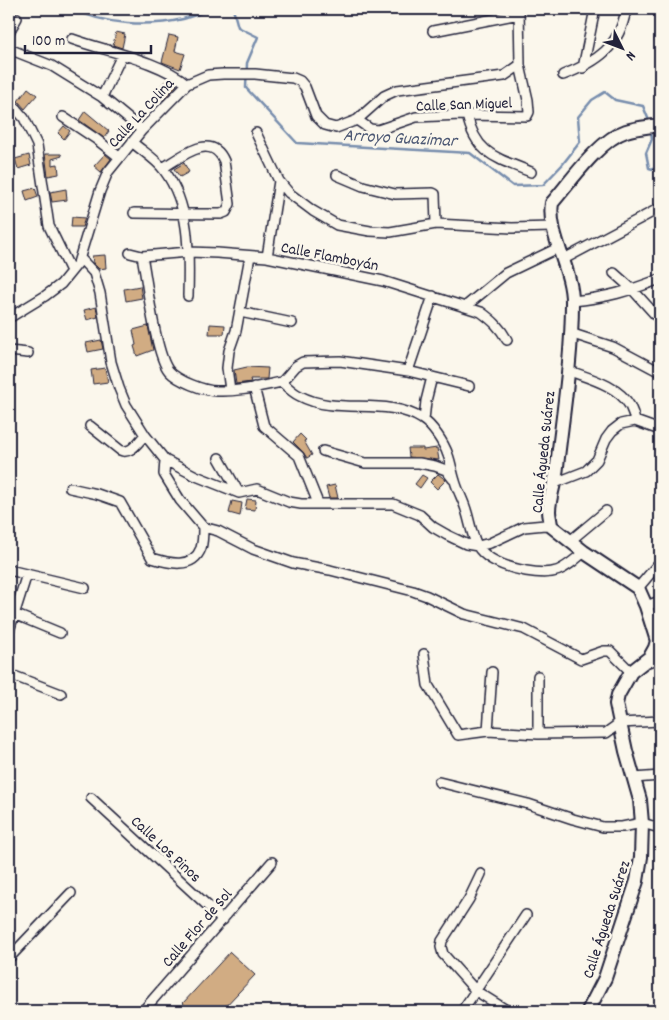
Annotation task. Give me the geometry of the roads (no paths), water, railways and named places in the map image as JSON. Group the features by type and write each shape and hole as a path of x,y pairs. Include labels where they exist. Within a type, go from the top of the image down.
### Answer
{"street":[{"path":"582,68 595,9"},
{"path":"563,75 582,68 597,59 612,45 620,30 626,9"},
{"path":"433,31 519,12"},
{"name":"Calle San Miguel","path":"357,120 370,129 378,130 416,117 467,115 527,116 529,112 528,100 520,65 519,12"},
{"path":"9,32 17,18"},
{"path":"660,18 660,39"},
{"path":"72,39 174,74 187,84"},
{"path":"9,49 52,66 102,97 142,130"},
{"path":"102,97 122,55"},
{"name":"Calle La Colina","path":"9,318 61,284 71,271 80,258 104,180 119,157 142,130 187,84 208,75 255,74 293,78 300,81 305,87 316,116 325,125 336,128 357,120 384,96 397,90 504,76 520,65"},
{"path":"9,101 24,118 37,145 49,226 71,271"},
{"path":"467,115 470,129 477,143 489,154 531,172"},
{"path":"63,117 96,138 119,157"},
{"name":"Calle Águeda Suárez","path":"588,1011 605,978 637,881 641,857 642,823 640,800 626,751 616,704 618,695 636,669 650,657 657,641 638,588 584,552 551,526 549,512 555,483 572,301 562,253 553,228 551,213 552,203 602,145 626,131 642,126 659,125"},
{"path":"256,133 279,181 289,193 313,211 337,225 370,231 390,232 436,224 553,228"},
{"path":"132,142 162,168 178,195 184,214 189,252 188,296"},
{"path":"134,214 221,214 229,208 224,162 216,150 208,147 198,147 162,168"},
{"path":"337,175 363,186 395,194 433,193 435,194 436,224"},
{"path":"267,257 279,181"},
{"path":"466,306 506,273 562,253 660,208"},
{"name":"Calle Flamboyán","path":"130,253 142,256 189,252 267,257 383,281 481,312 501,329 506,340"},
{"path":"142,256 154,324 164,364 170,372 198,388 216,391 282,382 296,366 303,362 340,361 408,371 469,386"},
{"path":"230,390 227,368 229,351 236,331 250,256"},
{"path":"80,258 94,273 100,293 111,362 126,405 145,435 165,460 196,476 239,493 257,489 289,502 393,504 420,516 433,527 466,544 478,546 534,525 551,526"},
{"path":"614,273 660,320"},
{"path":"572,301 601,298 632,290 660,279"},
{"path":"408,371 433,296"},
{"path":"240,312 292,323"},
{"path":"570,333 613,347 660,372"},
{"path":"9,351 28,353"},
{"path":"567,370 605,385 620,394 629,405 636,421"},
{"path":"424,420 426,401 432,377"},
{"path":"282,382 301,397 325,404 410,412 424,420 436,434 448,454 455,481 463,499 478,546 492,559 520,570 538,573 553,572 566,568 584,552"},
{"path":"254,387 264,426 299,456 318,504"},
{"path":"555,483 586,471 597,460 606,439 621,424 636,421 660,430"},
{"path":"90,426 125,452 130,451 145,435"},
{"path":"323,451 365,463 419,463 435,466 446,470 455,481"},
{"path":"219,458 239,493"},
{"path":"165,460 164,474 180,500 204,527 218,531 253,549 293,563 330,570 413,592 464,614 524,629 581,660 604,651 610,651 636,669 660,658"},
{"path":"70,488 97,494 120,502 152,558 163,562 180,564 192,559 201,549 204,527"},
{"path":"570,541 606,511"},
{"path":"638,588 660,562"},
{"path":"9,570 85,588"},
{"path":"9,631 27,574"},
{"path":"646,606 660,601"},
{"path":"14,614 60,633"},
{"path":"424,654 428,686 458,735 488,731 538,734 606,733 620,723 660,721"},
{"path":"488,731 492,672"},
{"path":"9,674 61,694"},
{"path":"538,676 538,734"},
{"path":"634,778 660,776"},
{"path":"439,782 528,804 603,827 622,827 642,823 660,828"},
{"name":"Calle Los Pinos","path":"91,798 223,920"},
{"name":"Calle Flor de Sol","path":"143,1011 272,862"},
{"path":"481,874 470,899 442,942 441,947 443,954 476,991 508,1011"},
{"path":"9,958 71,893"},
{"path":"462,1011 526,915"}],"waterway":[{"name":"Arroyo Guazimar","path":"73,9 99,18 142,24 170,22 213,9"},
{"name":"Arroyo Guazimar","path":"233,9 238,27 258,37 247,63 246,88 297,143 470,153 513,186 543,185 580,142 578,117 592,100 605,92 615,100 643,106 650,123"},
{"name":"Arroyo Guazimar","path":"651,131 652,139 646,153 649,168 660,171"}]}
